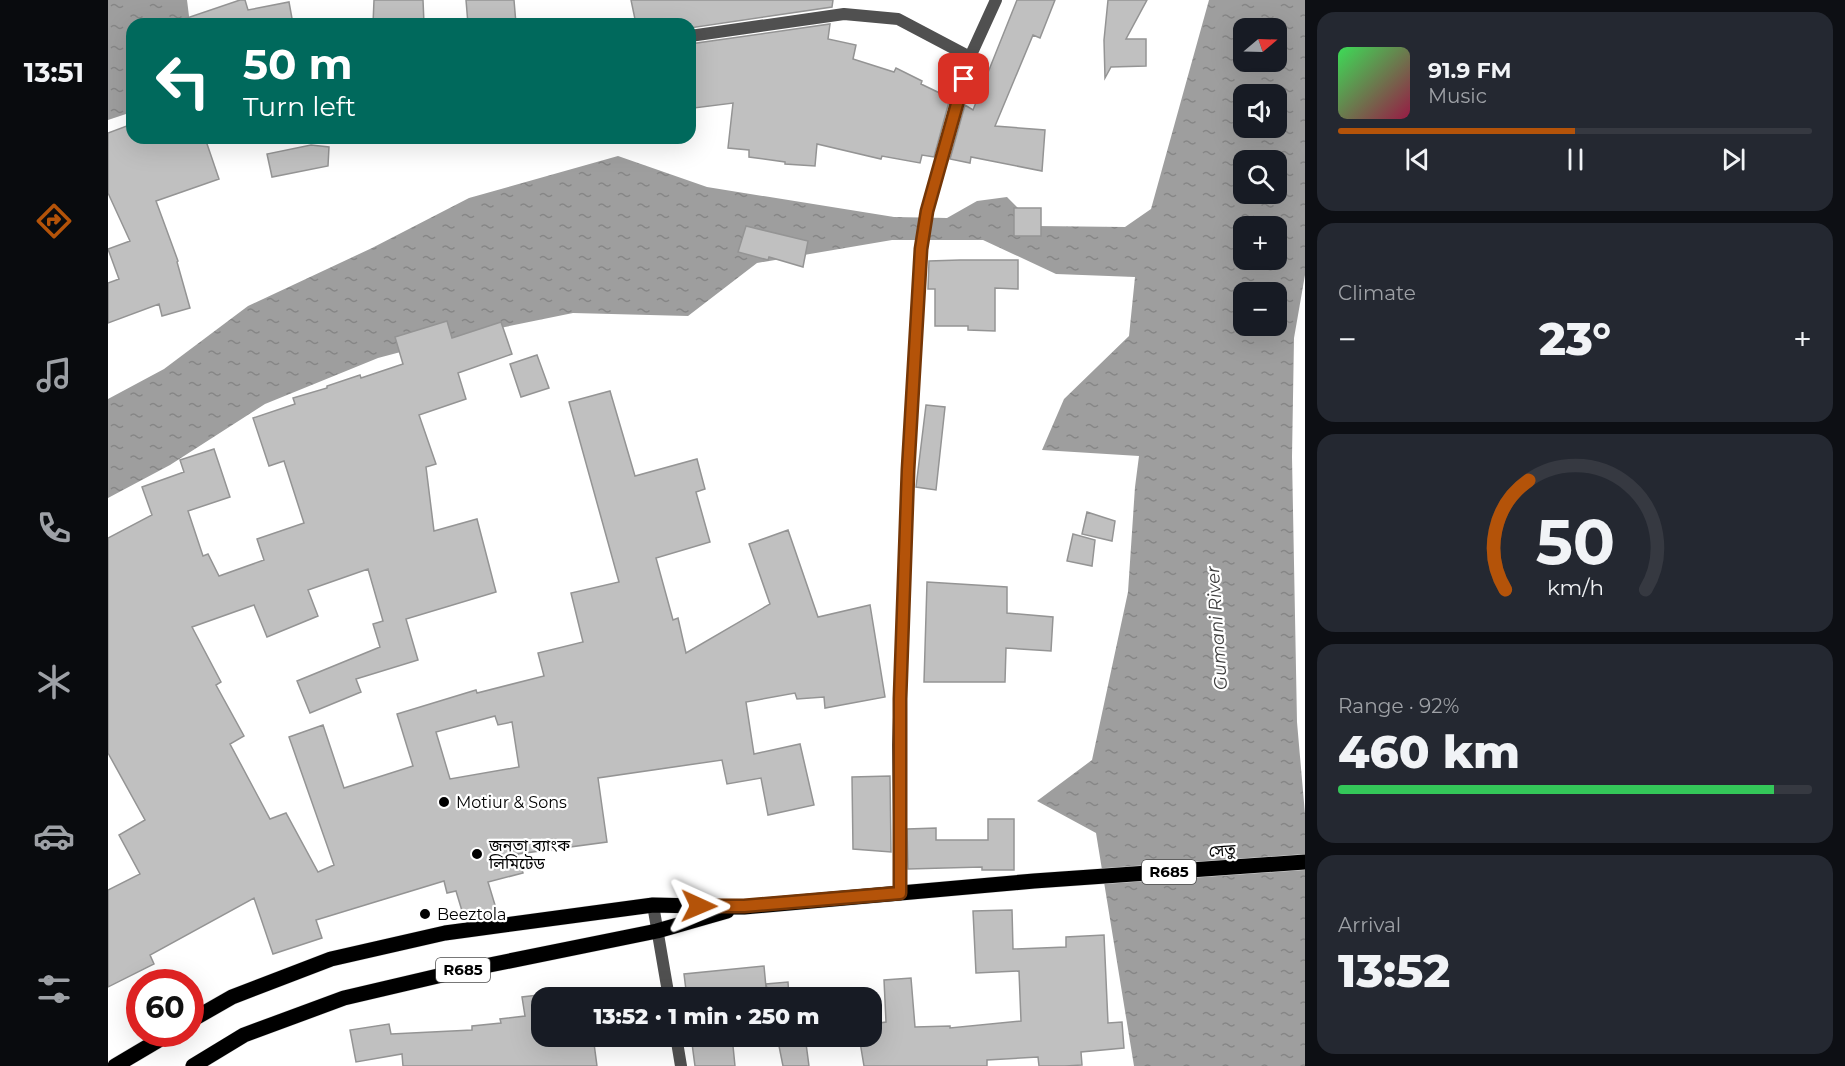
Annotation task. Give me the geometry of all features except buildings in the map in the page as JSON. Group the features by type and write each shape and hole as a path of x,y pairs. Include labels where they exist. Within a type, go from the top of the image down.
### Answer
{"main road":[{"name":"সেতু","path":"900,893 1305,862"},
{"name":"R685","path":"204,1013 232,996 331,959 445,933 653,905 744,906 900,893"},
{"name":"R685","path":"193,1066 244,1035 344,998 455,972 657,931 744,906"},
{"path":"115,1066 147,1047"}],"street":[{"path":"900,893 899,734 908,470 921,249 927,211 970,57 996,0"},
{"path":"696,35 843,14 898,19 970,57"},
{"path":"653,905 667,987"},
{"path":"678,1047 681,1066"}],"water":[{"path":"108,0 187,0 189,18 126,18 126,114 108,120"},
{"name":"Gumani River","path":"1209,0 1305,0 1305,275 1294,338 1292,457 1297,722 1305,814 1305,1066 1134,1066 1096,833 1037,801 1092,760 1128,592 1139,456 1042,450 1064,399 1129,336 1135,277 1056,274 983,240 892,240 757,263 688,316 573,313 461,336 378,358 265,404 170,465 108,498 108,399 164,369 248,306 372,248 469,198 618,156 707,187 894,217 947,218 977,201 1007,197 1036,226 1125,227 1151,209"}],"place":[{"name":"Motiur & Sons","path":"444,802"},
{"name":"জনতা ব্যাংক লিমিটেড","path":"477,854"},
{"name":"Beeztola","path":"425,914"}],"route":[{"path":"699,906 744,906 900,893 898,746 908,470 921,249 927,211 964,79"}]}
